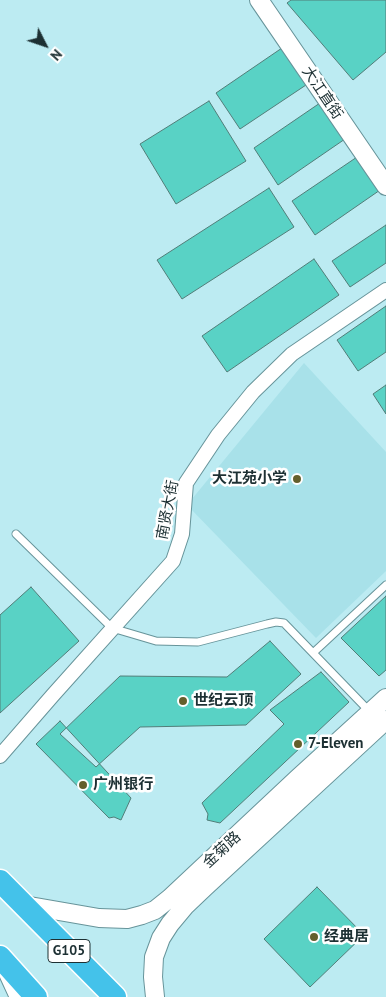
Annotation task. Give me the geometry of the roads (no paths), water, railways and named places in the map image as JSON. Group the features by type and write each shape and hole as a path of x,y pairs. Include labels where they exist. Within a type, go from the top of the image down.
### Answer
{"highway":[{"name":"G105","path":"0,881 115,997"},
{"path":"1,958 36,997"}],"street":[{"name":"大江直街","path":"263,1 386,186"},
{"name":"南贤大街","path":"0,756 173,561 182,534 186,483 218,435 253,392 292,354 386,290"},
{"name":"金菊路","path":"155,997 154,958 161,938 170,924 185,906 378,716 386,698"},
{"name":"金菊路","path":"24,905 99,918 127,919 155,910 298,778 378,716"},
{"path":"1,958 19,997"}],"lane":[{"path":"16,534 112,628 156,641 198,642 276,622 284,623 378,716"},
{"path":"312,652 386,585"}],"place":[{"name":"大江苑小学","path":"297,479"},
{"name":"世纪云顶","path":"183,701"},
{"name":"7-Eleven","path":"298,744"},
{"name":"广州银行","path":"83,785"},
{"name":"经典居","path":"314,937"}]}
